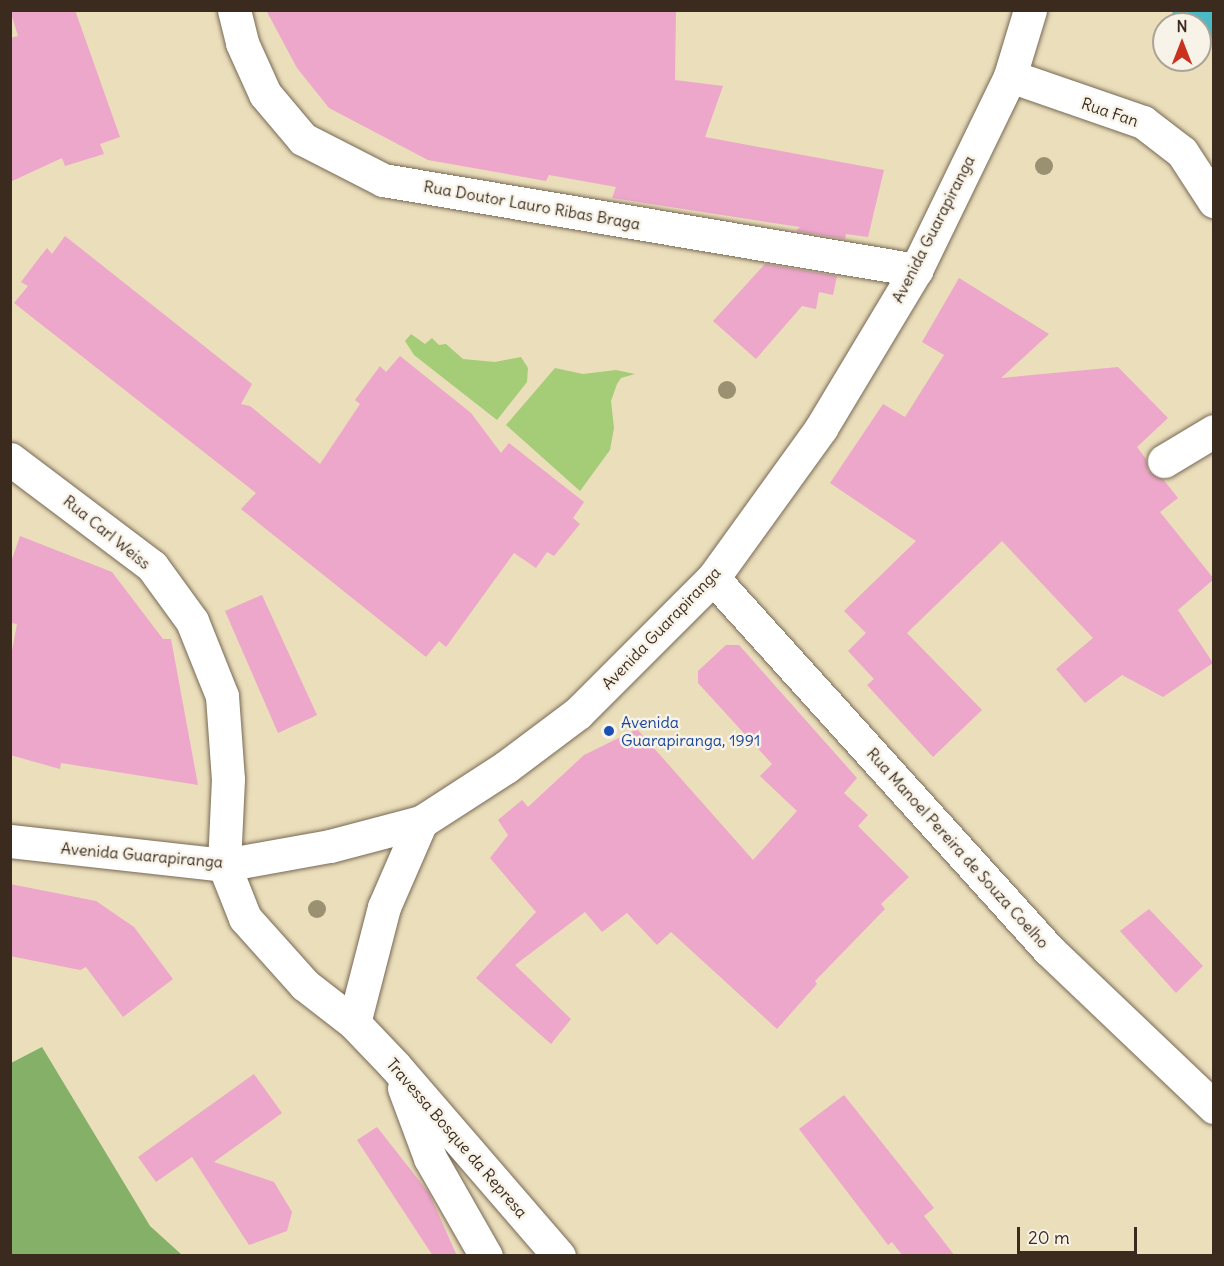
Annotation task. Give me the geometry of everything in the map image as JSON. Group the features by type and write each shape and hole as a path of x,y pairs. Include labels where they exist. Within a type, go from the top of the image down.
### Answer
{"street":[{"name":"Rua Doutor Lauro Ribas Braga","path":"234,10 242,43 265,94 303,139 383,180 916,270"},
{"name":"Avenida Guarapiranga","path":"10,841 224,865 330,846 421,822 506,767 578,713 713,578 821,428 916,270 1010,76 1030,10"},
{"name":"Rua Fan","path":"1010,76 1143,122 1182,152 1214,201"},
{"path":"1164,461 1214,431"},
{"name":"Rua Carl Weiss","path":"10,459 152,566 192,621 222,696 228,779 224,865"},
{"name":"Rua Manoel Pereira de Souza Coelho","path":"713,578 1049,950 1214,1107"},
{"path":"354,1023 384,907 421,822"},
{"name":"Travessa Bosque da Represa","path":"224,865 245,918 304,985 354,1023 395,1066 559,1256"},
{"path":"395,1066 430,1158 486,1256"}],"green space":[{"path":"411,334 425,344 432,338 439,345 446,344 463,359 495,362 521,357 528,368 527,382 497,420 414,355 405,341"},
{"path":"555,368 583,374 616,370 635,374 621,378 617,384 611,401 614,428 610,450 580,491 506,425"},
{"path":"42,1047 150,1226 182,1255 11,1255 11,1063"}],"water":[{"path":"1213,11 1213,39 1212,12 1173,12"}],"building":[{"path":"10,10 75,10 120,137 100,144 104,154 65,166 62,158 10,182 10,38 18,36"},
{"path":"266,10 676,10 675,80 723,86 705,137 884,170 868,237 846,234 845,239 796,231 800,227 612,198 616,187 549,175 546,181 428,160 329,108 297,68"},
{"path":"65,236 252,384 241,404 250,406 320,464 360,404 355,400 380,366 386,372 400,356 471,413 501,453 509,443 584,502 573,518 580,524 554,556 547,552 536,568 514,553 446,647 439,641 426,657 241,509 256,493 14,303 28,286 21,282 36,262 47,248 52,254"},
{"path":"765,264 837,276 833,295 819,292 816,309 802,306 756,359 713,321"},
{"path":"959,278 1049,334 1001,378 1118,367 1168,418 1137,447 1146,459 1148,471 1163,479 1178,498 1160,512 1214,579 1178,610 1213,663 1163,697 1122,675 1085,703 1056,669 1093,638 1002,541 907,633 982,710 933,757 867,685 874,679 848,651 866,633 844,611 916,541 830,483 883,404 905,417 944,355 922,342"},
{"path":"20,536 112,572 163,639 171,639 198,785 61,763 60,769 10,755 10,661 17,624 10,623 10,565"},
{"path":"262,595 317,715 278,733 225,611"},
{"path":"726,645 739,645 857,778 844,793 868,815 858,826 909,877 881,904 885,909 815,981 817,984 777,1029 671,932 657,945 627,913 602,932 585,912 515,965 571,1019 551,1044 476,978 536,912 490,858 508,835 498,820 522,800 528,807 584,755 637,729 753,860 797,811 760,776 772,764 698,683 698,671"},
{"path":"10,884 96,901 134,927 173,979 123,1017 86,967 80,970 10,956"},
{"path":"1149,909 1203,966 1176,993 1120,931"},
{"path":"254,1074 282,1113 214,1162 274,1182 292,1212 287,1231 249,1245 192,1157 156,1182 138,1157"},
{"path":"844,1095 934,1208 924,1216 955,1256 903,1256 892,1242 888,1245 799,1129"},
{"path":"377,1127 429,1193 457,1256 433,1256 357,1140"}],"place":[{"name":"Avenida Guarapiranga, 1991","path":"609,731"}]}
